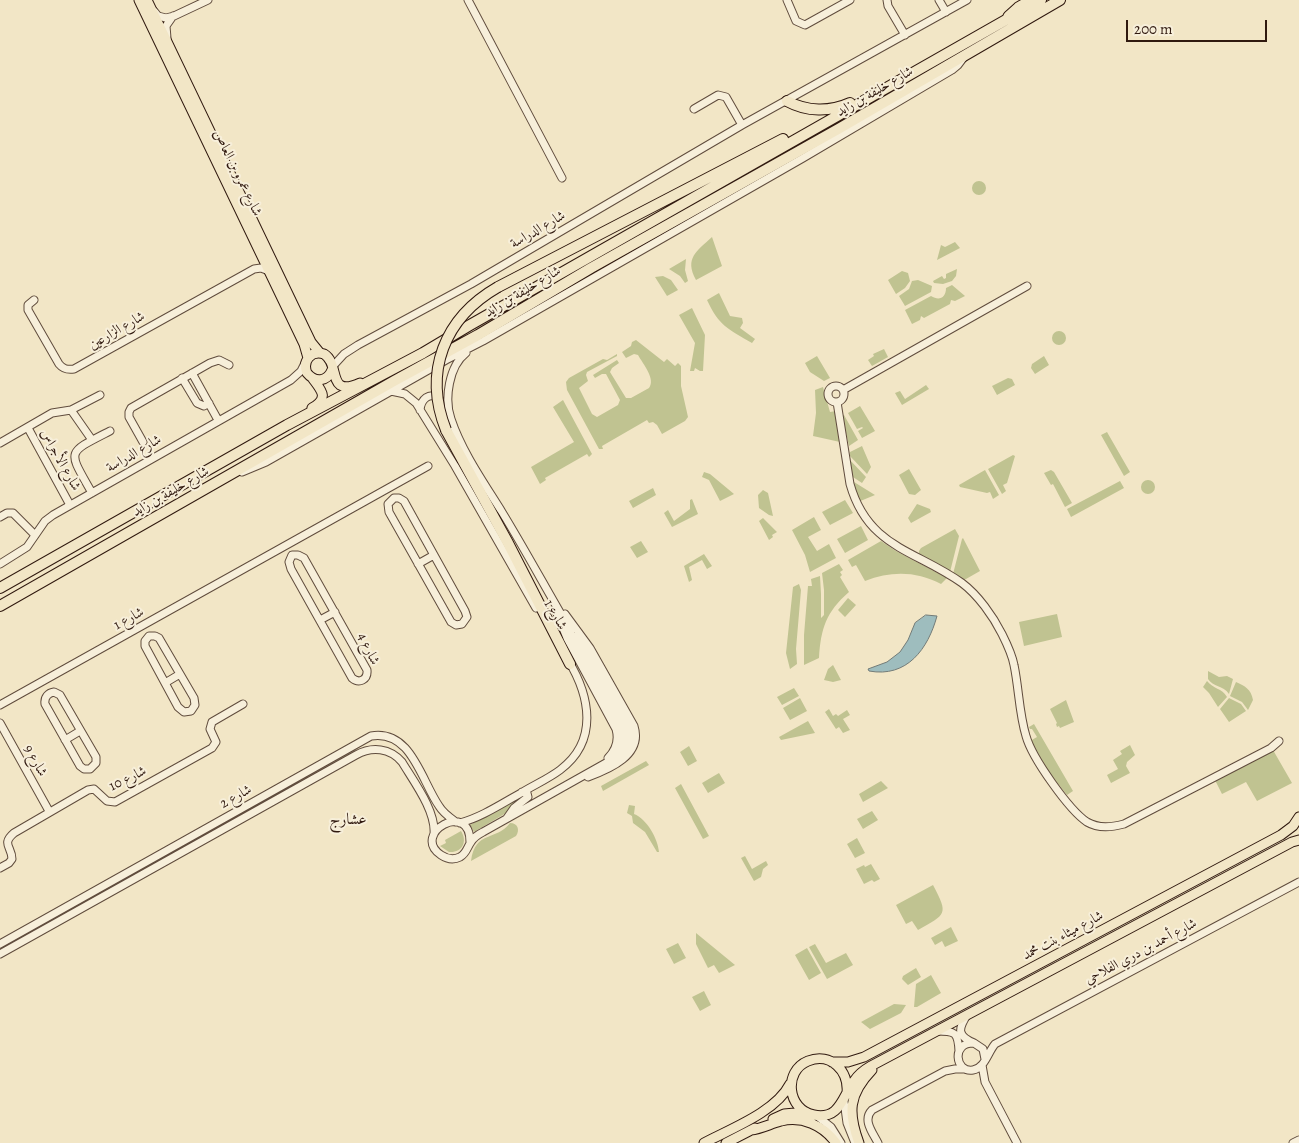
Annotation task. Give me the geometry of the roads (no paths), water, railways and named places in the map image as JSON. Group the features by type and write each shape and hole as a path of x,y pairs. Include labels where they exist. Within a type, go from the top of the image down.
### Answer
{"highway":[{"name":"شارع خليفة بن زايد","path":"0,588 287,425 423,353 1041,0"},
{"name":"شارع خليفة بن زايد","path":"0,606 229,474 478,335 591,268 1060,0"},
{"path":"787,101 810,109 834,109 878,88 887,88"},
{"path":"570,664 518,560 446,430 437,396 437,371 441,351 452,330 470,306 498,287 788,136 803,131 810,132"}],"main road":[{"name":"شارع عمرو بن العاص","path":"139,0 304,344 306,361"},
{"path":"1006,20 1018,7 1030,0"},
{"name":"شارع عمرو بن العاص","path":"148,2 311,342 323,354"},
{"path":"287,425 292,419 319,404 322,399 322,390 306,371 306,361 313,354 323,354 330,358 335,379 338,384 347,387 359,384 378,373 388,372"},
{"path":"312,378 324,379 329,375 332,368"},
{"name":"شارع ميثاء بنت محمد","path":"832,1062 848,1062 864,1057 1281,835 1293,826 1299,817"},
{"name":"شارع ميثاء بنت محمد","path":"845,1097 860,1074 882,1060 1299,840"},
{"path":"704,1143 770,1107 780,1098 794,1074 804,1063 817,1059 832,1062 843,1071 846,1078 845,1097 835,1111 817,1116 798,1107 793,1099 791,1082"},
{"path":"859,1143 851,1116 854,1097 861,1083 882,1060"},
{"path":"726,1143 778,1116 806,1112"},
{"path":"750,1130 782,1121 803,1121 822,1129 836,1143"}],"street":[{"path":"148,2 158,16 166,18 208,0"},
{"path":"468,0 562,178"},
{"path":"787,0 796,21 805,25 850,0"},
{"path":"887,0 888,6 905,35"},
{"path":"939,0 946,12"},
{"name":"شارع الدراسة","path":"344,354 377,334 471,284 742,125 967,0"},
{"path":"168,43 166,26 174,16"},
{"path":"229,474 243,472 266,462 483,341 870,119 955,68 965,56"},
{"path":"694,109 718,95 722,95 726,97 742,125"},
{"path":"254,269 258,263 257,247"},
{"path":"254,269 261,268 269,271"},
{"name":"شارع الزارعين","path":"34,300 28,305 28,310 58,364 66,370 70,370 254,269"},
{"path":"843,390 1027,286"},
{"name":"شارع 1","path":"470,842 478,835 507,818 613,759 622,746 623,735 620,724 576,646 565,622 469,457 450,418 448,396 453,370 462,357 483,341"},
{"path":"323,354 334,356 344,354"},
{"path":"332,368 344,354"},
{"path":"144,442 129,417 130,410 182,378 219,360 229,365"},
{"name":"شارع الدراسة","path":"0,564 22,550 45,521 218,420 291,380 301,371 306,361"},
{"path":"192,373 218,420"},
{"path":"182,378 197,403 204,406 209,403"},
{"name":"شارع الدراسة","path":"291,380 312,378"},
{"path":"836,385 843,390 844,396 837,402 829,398 828,394 829,390 836,385"},
{"name":"شارع 1","path":"391,391 409,396 420,410 455,466 570,664 586,702 588,716 584,736 579,749 568,763 554,774 479,816 458,823"},
{"path":"0,443 52,413 71,410 100,395"},
{"path":"420,410 424,398 435,395 445,404 450,418"},
{"path":"837,402 850,484 865,517 889,542 964,584 982,603 999,628 1010,651 1023,725 1033,754 1065,798 1088,822 1102,827 1114,827 1124,824 1271,748 1279,741"},
{"path":"71,410 92,440"},
{"name":"شارع الأجراس","path":"28,428 70,505"},
{"path":"92,493 74,458 78,448 110,431"},
{"name":"شارع 1","path":"0,705 428,466"},
{"path":"386,489 392,499"},
{"path":"399,498 404,501 434,555 467,614 466,620 462,624 456,625 451,622 418,564 388,509 388,504 392,499 399,498"},
{"path":"0,516 14,513 35,535"},
{"name":"شارع 4","path":"287,545 292,555"},
{"name":"شارع 4","path":"292,555 304,558 335,612 367,670 367,676 363,680 357,681 352,678 290,566 289,559 292,555"},
{"path":"418,564 434,555"},
{"path":"554,603 585,639 635,731 635,744 627,756 598,773 580,780"},
{"path":"554,603 564,632 614,724 617,734 615,749 609,757 568,784"},
{"path":"320,620 335,612"},
{"name":"شارع 1","path":"565,622 576,634 630,734 627,748 620,757 580,780 568,784"},
{"path":"142,625 149,636"},
{"path":"149,636 159,638 195,700 194,708 191,711 184,712 180,709 145,646 149,636"},
{"path":"165,682 180,674"},
{"path":"42,681 49,694"},
{"path":"54,692 60,696 80,731 96,757 96,763 87,769 80,766 45,704 46,697 49,694 54,692"},
{"name":"شارع 10","path":"0,868 12,859 7,843 8,838 14,832 91,789 97,790 107,801 118,800 213,747 216,742 210,729 212,722 243,704"},
{"name":"شارع 9","path":"0,723 49,811"},
{"path":"65,740 80,731"},
{"name":"شارع 2","path":"0,944 371,736 381,735 393,738 405,746 439,806 458,823"},
{"name":"شارع 2","path":"0,954 369,749 386,751 398,757 402,762 432,814 434,834"},
{"path":"507,818 514,808 528,797 526,792 522,792"},
{"path":"444,823 458,823 467,830 470,842 468,850 457,858 447,858 439,854 435,848 433,842 434,834 444,823"},
{"name":"شارع أحمد بن دري الفلاحي","path":"975,1044 995,1044 1299,882"},
{"path":"968,1014 962,1023 960,1032 965,1039 983,1049 985,1082 1017,1143"},
{"path":"937,1031 950,1031 956,1035 959,1041 959,1062 985,1082"},
{"path":"945,1071 965,1045 975,1044"},
{"name":"شارع أحمد بن دري الفلاحي","path":"984,1062 995,1044"},
{"path":"878,1143 867,1122 869,1112 945,1071 955,1068 976,1070 984,1062"},
{"path":"845,1097 846,1123 855,1143"},
{"path":"817,1116 830,1127 841,1143"},
{"path":"1293,1143 1299,1140"}],"water":[{"path":"926,615 937,616 928,640 914,658 894,670 882,672 869,671 868,669 887,662 900,652 908,640 915,623"}],"district":[{"name":"عشارج","path":"348,820"}]}
